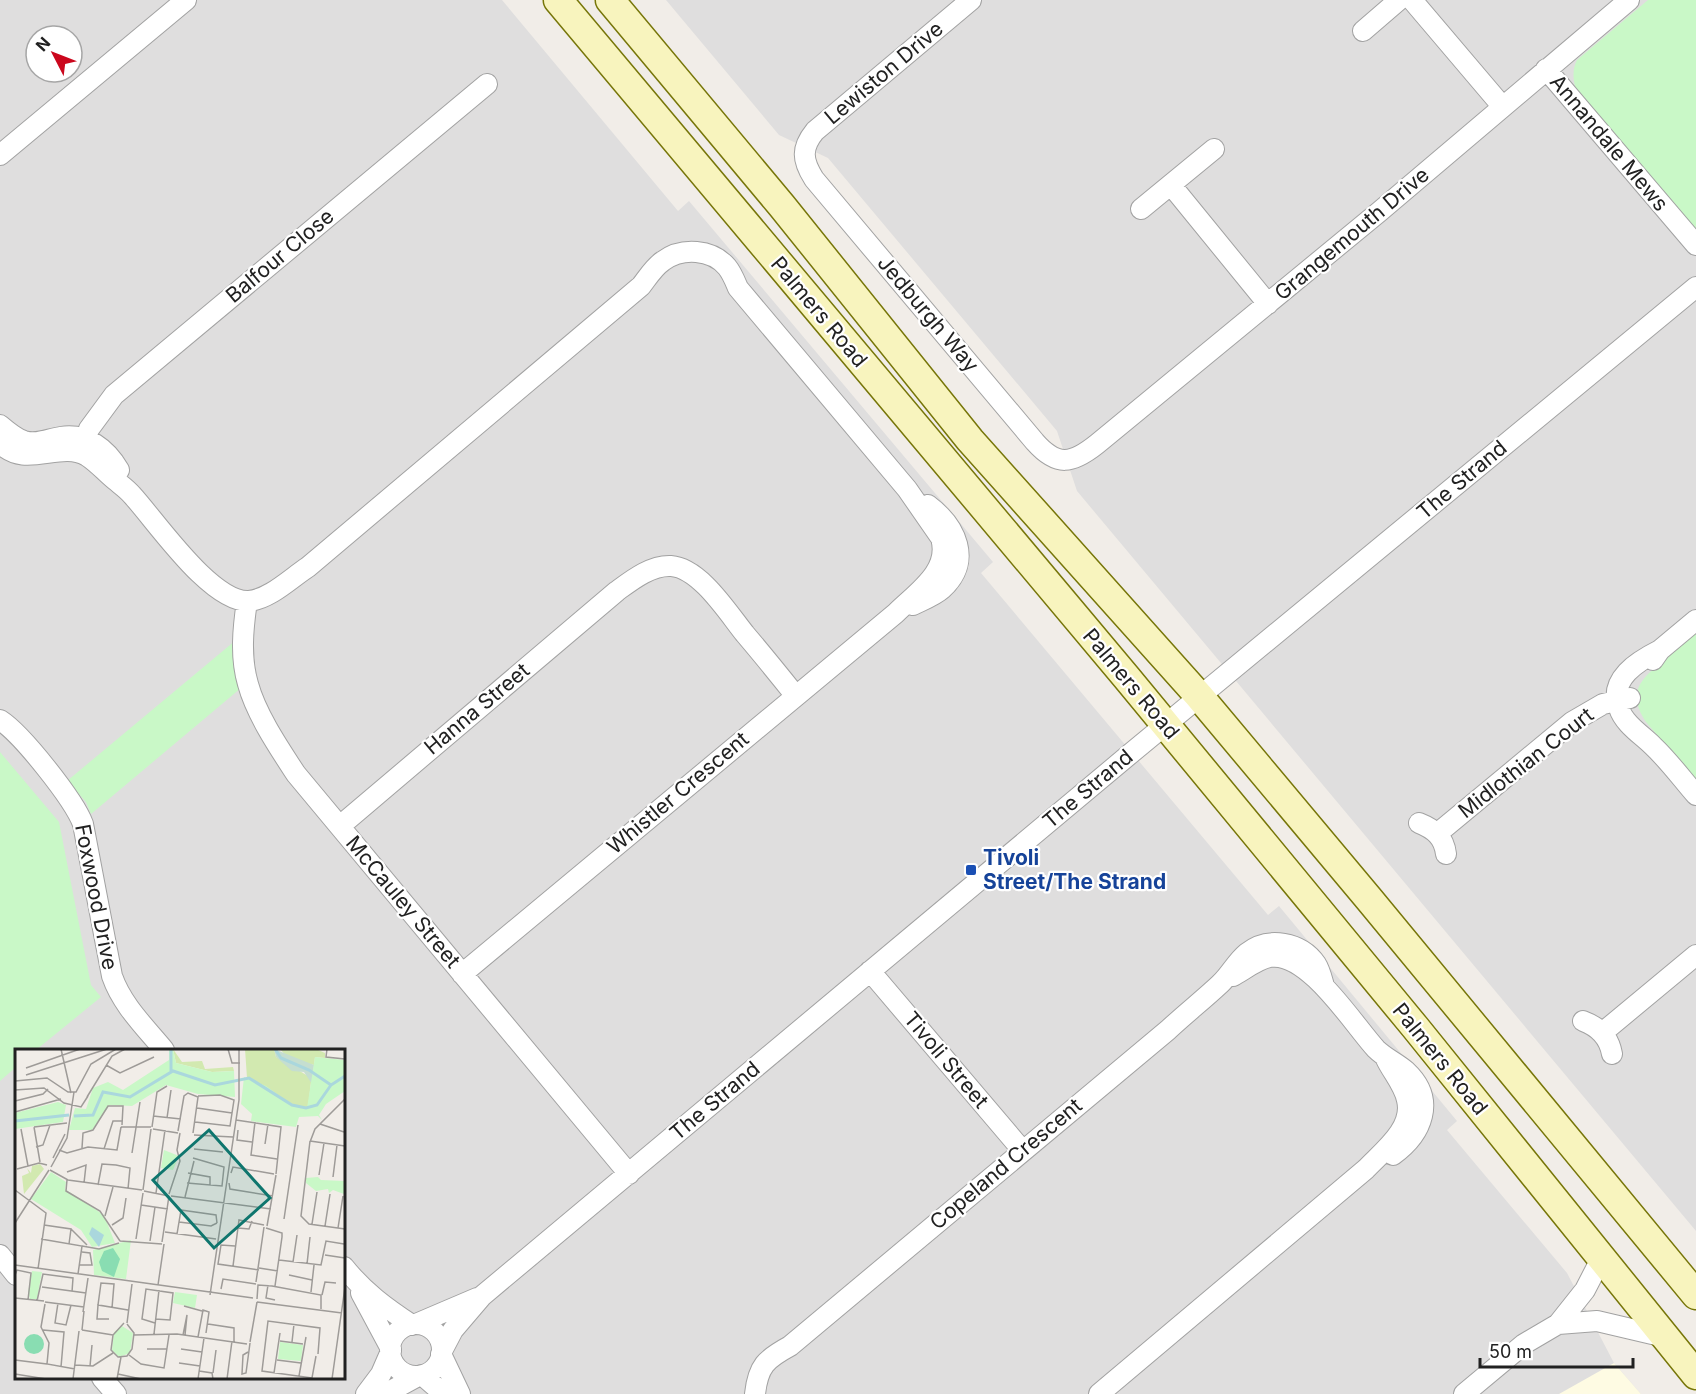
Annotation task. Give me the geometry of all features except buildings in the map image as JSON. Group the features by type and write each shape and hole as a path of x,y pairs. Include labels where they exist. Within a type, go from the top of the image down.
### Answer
{"main road":[{"name":"Palmers Road","path":"558,0 1415,1027 1600,1259 1696,1375"},
{"name":"Palmers Road","path":"610,0 782,206 970,440 1199,696 1377,908 1696,1296"}],"street":[{"path":"0,155 186,0"},
{"name":"Lewiston Drive","path":"805,151 815,131 971,0"},
{"path":"1363,31 1400,0"},
{"path":"1412,0 1502,106"},
{"name":"Grangemouth Drive","path":"1069,460 1086,453 1268,304 1629,0"},
{"name":"Annandale Mews","path":"1546,69 1696,245"},
{"name":"Balfour Close","path":"84,446 94,420 114,394 487,84"},
{"path":"1141,209 1214,149"},
{"name":"Jedburgh Way","path":"805,151 806,165 814,178 1035,442 1048,456 1069,460"},
{"path":"1171,185 1268,304"},
{"name":"Whistler Crescent","path":"246,607 263,610 273,605 292,588 308,567 641,286 662,277 679,266 697,262 738,288 907,489 936,510 948,523 958,547 958,558 955,569 943,588 932,596 896,613 462,974"},
{"name":"The Strand","path":"442,1353 453,1330 482,1296 1199,696 1696,287"},
{"path":"0,425 25,441 35,443 75,436 98,464 130,492 198,573 207,592 215,601 226,608 246,607"},
{"path":"0,443 12,452 35,456 84,446"},
{"name":"Hanna Street","path":"340,826 616,591 640,562 650,556 664,553 678,554 694,561 709,578 717,598 795,695"},
{"name":"McCauley Street","path":"246,607 243,645 248,685 296,774 629,1174"},
{"path":"1696,620 1660,651 1639,661 1628,671 1616,690 1623,699 1619,709 1628,722 1654,747 1696,795"},
{"name":"Midlothian Court","path":"1438,833 1572,722 1593,708 1623,699"},
{"name":"Foxwood Drive","path":"0,720 18,735 67,794 80,814 116,988 163,1049"},
{"name":"Midlothian Court","path":"1419,822 1438,833 1443,841 1446,854"},
{"path":"1602,1033 1696,955"},
{"name":"Copeland Crescent","path":"762,1389 760,1370 767,1360 790,1346 1223,982 1270,957 1290,960 1324,986 1364,1036 1386,1059 1402,1085 1407,1099 1408,1111 1399,1133 1366,1169 1099,1394"},
{"name":"Tivoli Street","path":"870,971 1022,1150"},
{"path":"1583,1021 1602,1033 1608,1040 1612,1054"},
{"path":"0,1256 15,1274"},
{"path":"1464,1394 1524,1344 1558,1324 1585,1290 1600,1259"},
{"path":"349,1274 384,1307 414,1324 425,1326 436,1334 460,1394"},
{"path":"349,1274 391,1350 394,1362 402,1371 420,1375 444,1394"},
{"name":"The Strand","path":"414,1324 482,1296"},
{"path":"1558,1324 1597,1321 1665,1337"},
{"path":"366,1394 381,1374 395,1336 399,1331 414,1324"},
{"path":"385,1394 435,1368 442,1353"},
{"path":"104,1379 116,1394"}],"shaded area":[{"path":"0,0 502,0 678,211 689,201 993,562 981,573 1268,915 1279,906 1457,1121 1447,1130 1567,1273 1614,1363 1641,1394 0,1394"},
{"path":"666,0 1696,0 1696,1231 1077,491 1057,431 828,158 779,135"},
{"path":"1614,1363 1641,1394 1559,1394"}],"green space":[{"path":"1648,0 1696,0 1696,233 1575,86 1574,71 1577,60"},
{"path":"1696,633 1696,781 1646,722 1640,712 1637,694 1649,673"},
{"path":"236,640 241,688 91,814 86,802 67,781"},
{"path":"0,752 59,822 91,985 101,997 37,1049 15,1049 15,1068 0,1081"}],"place":[{"name":"Tivoli Street/The Strand","path":"971,870"}]}
